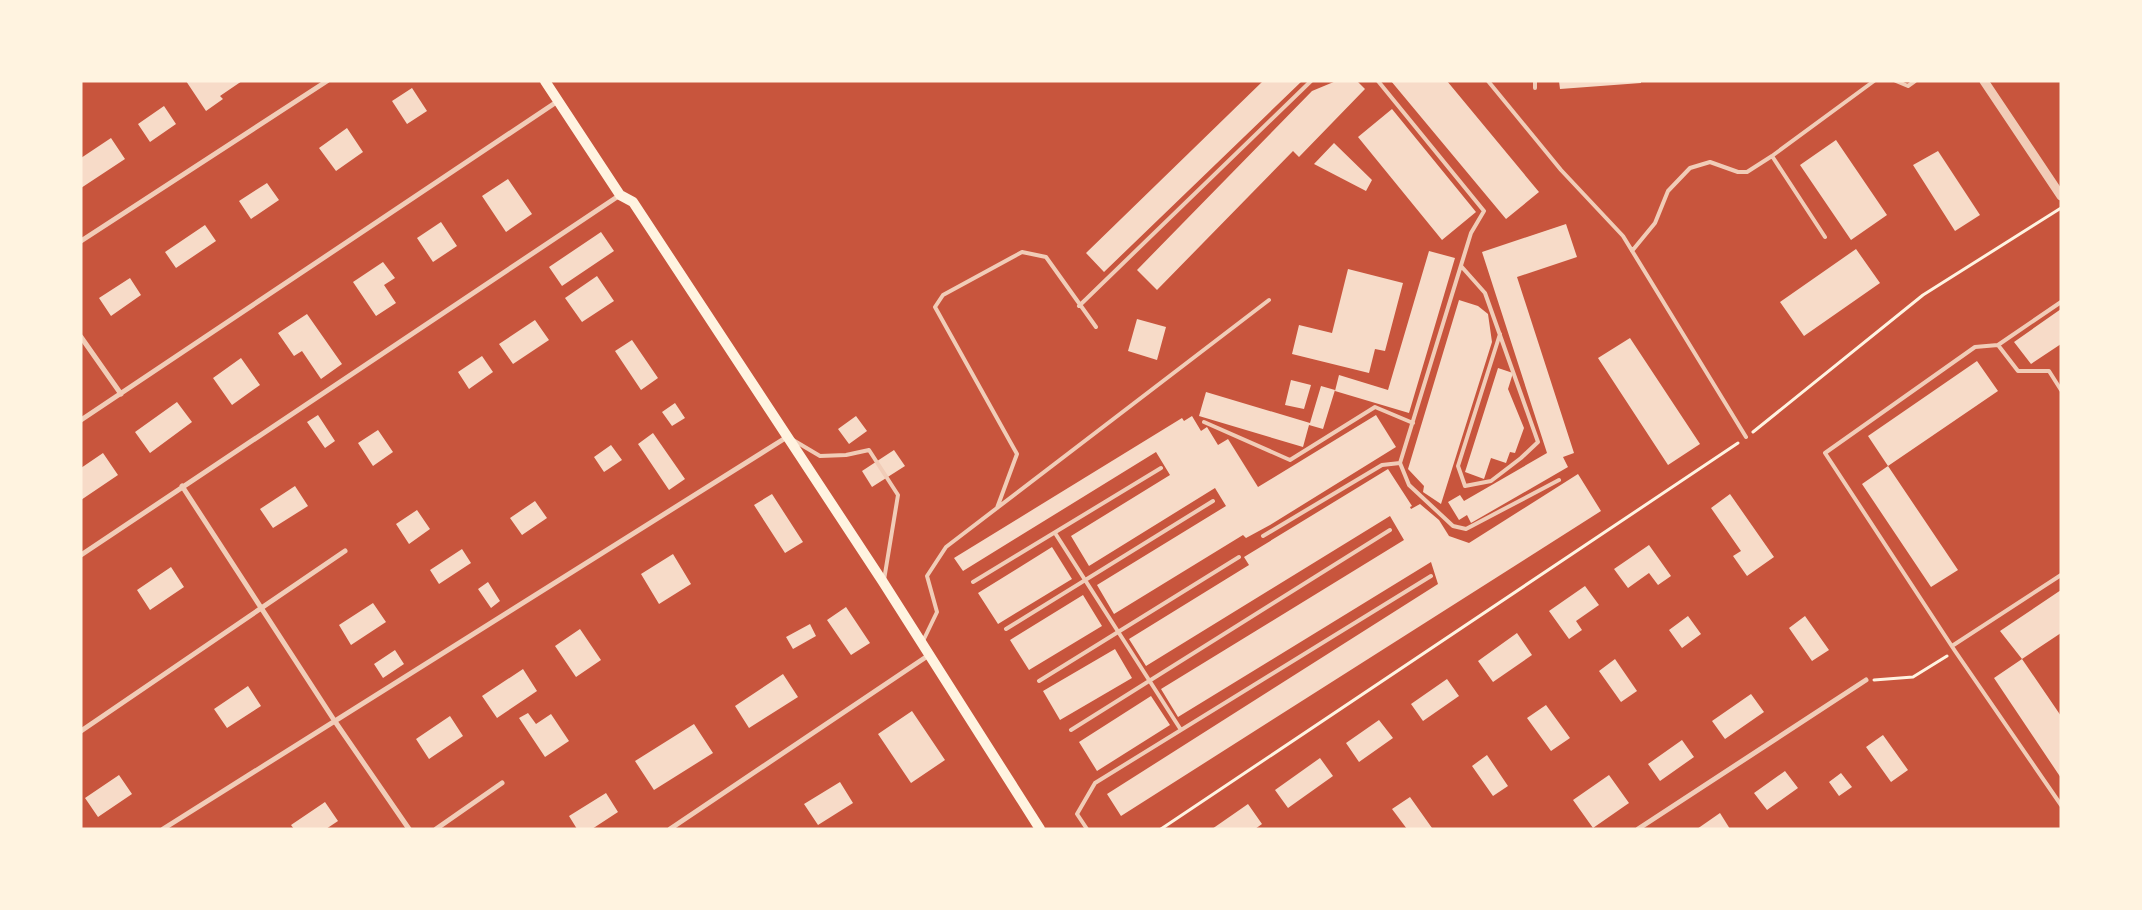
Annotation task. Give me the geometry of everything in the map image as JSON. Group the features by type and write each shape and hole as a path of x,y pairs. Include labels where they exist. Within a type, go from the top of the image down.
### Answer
{"main road":[{"path":"545,81 620,196 633,202 788,436 930,654 1040,829"}],"street":[{"path":"81,241 327,81"},
{"path":"1984,81 2060,192"},
{"path":"81,420 558,102"},
{"path":"81,555 620,196"},
{"path":"81,337 121,394"},
{"path":"163,829 788,436"},
{"path":"182,486 334,720 409,829"},
{"path":"81,731 345,551"},
{"path":"670,829 930,654"},
{"path":"1638,829 1866,680"},
{"path":"436,829 502,783"}],"lane":[{"path":"1080,306 1310,81"},
{"path":"1378,81 1484,211 1471,233 1400,463 1409,485 1453,526 1466,530 1559,480"},
{"path":"1488,81 1561,170 1623,236 1746,437"},
{"path":"1535,81 1535,88"},
{"path":"1632,251 1655,223 1668,191 1690,168 1710,162 1738,172 1747,172 1772,156 1874,81"},
{"path":"1896,81 1908,86 1915,81"},
{"path":"1772,156 1824,237"},
{"path":"996,508 1016,454 935,307 944,295 1022,252 1046,257 1096,327"},
{"path":"1461,266 1485,293 1500,334 1538,442 1491,481 1465,486 1458,466 1500,334"},
{"path":"922,643 937,612 928,576 946,547 1270,300"},
{"path":"2061,302 1998,345 1975,347 1825,453 1955,651 2061,805"},
{"path":"1998,345 2018,371 2049,371 2061,390"},
{"path":"1204,422 1290,460 1375,407 1412,423"},
{"path":"788,436 820,456 846,455 869,450 898,495 883,582"},
{"path":"1264,536 1382,465 1400,463"},
{"path":"973,582 1161,468"},
{"path":"1006,629 1213,501"},
{"path":"1072,730 1390,530"},
{"path":"1055,533 1181,730"},
{"path":"1039,681 1239,557"},
{"path":"1952,646 2061,575"},
{"path":"1087,829 1078,814 1095,783 1431,576"}],"path":[{"path":"1161,829 1746,437 1923,295 2061,208"},
{"path":"1866,680 1913,677 1955,651"}],"building":[{"path":"186,81 242,81 220,96 223,99 206,111"},
{"path":"1263,81 1302,81 1104,272 1086,253"},
{"path":"1336,81 1357,81 1365,89 1299,157 1293,151 1157,290 1137,270 1312,91"},
{"path":"1391,81 1447,81 1539,192 1506,219"},
{"path":"1559,81 1641,81 1641,83 1560,89"},
{"path":"412,88 427,111 407,124 392,101"},
{"path":"164,106 176,124 150,142 138,124"},
{"path":"1392,109 1476,212 1442,240 1358,137"},
{"path":"347,128 363,152 336,171 319,148"},
{"path":"111,138 125,159 81,188 81,158"},
{"path":"1836,140 1887,215 1851,240 1800,165"},
{"path":"1334,143 1372,180 1366,191 1314,164"},
{"path":"1938,151 1980,215 1955,231 1913,165"},
{"path":"508,179 532,214 506,232 482,196"},
{"path":"267,183 279,200 251,219 239,201"},
{"path":"441,222 457,246 433,262 417,238"},
{"path":"1566,224 1577,257 1517,277 1574,453 1563,457 1568,467 1471,523 1467,515 1459,520 1448,502 1460,495 1464,501 1547,453 1482,252"},
{"path":"205,225 216,241 176,268 165,252"},
{"path":"601,232 614,251 562,286 549,267"},
{"path":"1856,249 1880,283 1804,336 1780,302"},
{"path":"1429,251 1455,258 1409,413 1335,391 1339,375 1388,390"},
{"path":"383,262 395,278 384,285 396,303 376,316 353,282"},
{"path":"1348,269 1403,283 1385,351 1375,349 1369,373 1292,354 1299,325 1332,333"},
{"path":"597,276 614,301 582,322 565,298"},
{"path":"130,278 141,295 111,316 99,298"},
{"path":"1459,300 1478,306 1488,314 1492,342 1441,504 1423,492 1424,486 1408,469"},
{"path":"2061,309 2061,344 2031,364 2014,342"},
{"path":"307,314 342,364 321,379 302,351 294,356 278,333"},
{"path":"1137,319 1166,327 1157,360 1128,351"},
{"path":"535,320 549,340 513,364 499,344"},
{"path":"1630,338 1700,444 1668,465 1598,358"},
{"path":"632,340 658,378 641,390 615,351"},
{"path":"482,356 493,372 469,389 458,372"},
{"path":"241,358 260,385 232,405 213,378"},
{"path":"1977,361 1998,391 1888,466 1868,436"},
{"path":"1498,368 1513,373 1508,389 1524,428 1515,453 1510,452 1506,463 1491,458 1484,479 1465,472"},
{"path":"1291,380 1311,385 1304,409 1285,405"},
{"path":"1321,386 1335,390 1323,429 1309,425 1303,447 1199,416 1206,392 1310,423"},
{"path":"177,402 192,422 150,453 135,432"},
{"path":"675,403 685,418 672,426 662,412"},
{"path":"318,415 335,441 325,448 307,422"},
{"path":"1376,415 1396,447 1270,525 1246,538 1243,535 1114,614 1097,585 1226,506 1215,488 1089,566 1071,536 1170,475 1156,452 963,571 954,558 1182,418 1184,421 1192,416 1201,431 1207,427 1218,445 1228,439 1258,487"},
{"path":"856,416 867,431 849,444 838,429"},
{"path":"378,430 393,452 373,466 358,443"},
{"path":"653,433 685,479 669,490 638,444"},
{"path":"611,445 622,460 604,472 594,457"},
{"path":"894,450 905,466 872,487 862,471"},
{"path":"103,453 118,475 81,500 81,468"},
{"path":"1888,466 1958,570 1931,587 1862,484"},
{"path":"1388,469 1412,506 1410,507 1411,509 1420,504 1439,520 1449,536 1469,543 1578,474 1601,511 1121,816 1107,794 1438,584 1431,562 1178,717 1161,689 1404,540 1390,516 1146,666 1129,639 1249,565 1244,557"},
{"path":"295,486 308,506 273,528 260,509"},
{"path":"772,494 803,542 785,553 754,505"},
{"path":"1730,494 1774,557 1747,576 1733,556 1741,551 1711,508"},
{"path":"535,501 547,518 522,535 510,518"},
{"path":"417,510 430,529 409,544 396,524"},
{"path":"1649,545 1671,576 1658,585 1649,573 1628,588 1614,569"},
{"path":"1052,547 1072,579 998,624 978,593"},
{"path":"462,549 471,563 439,584 430,570"},
{"path":"673,554 691,584 659,604 641,574"},
{"path":"171,567 184,587 150,610 137,590"},
{"path":"488,582 500,601 491,608 478,589"},
{"path":"1585,586 1599,605 1576,621 1582,630 1569,639 1549,611"},
{"path":"2061,590 2061,633 2022,659 2000,631"},
{"path":"1083,595 1102,626 1029,670 1010,640"},
{"path":"373,603 386,622 351,645 339,625"},
{"path":"846,607 870,643 851,655 827,620"},
{"path":"1688,616 1701,634 1682,648 1669,630"},
{"path":"1805,616 1829,650 1812,661 1789,628"},
{"path":"810,624 816,636 793,649 786,637"},
{"path":"580,629 601,660 576,677 555,646"},
{"path":"1517,633 1532,655 1493,682 1478,661"},
{"path":"1115,649 1132,678 1060,720 1043,691"},
{"path":"395,650 404,664 383,678 374,664"},
{"path":"1615,659 1637,691 1621,702 1599,671"},
{"path":"2022,659 2061,716 2061,778 1994,678"},
{"path":"523,669 537,691 497,718 482,696"},
{"path":"783,674 798,697 749,728 735,706"},
{"path":"1447,679 1459,696 1423,721 1411,704"},
{"path":"248,686 261,706 227,728 214,709"},
{"path":"1751,694 1764,712 1725,739 1712,721"},
{"path":"1151,696 1170,725 1097,771 1079,742"},
{"path":"1546,705 1570,738 1551,751 1527,718"},
{"path":"912,711 945,760 911,783 878,734"},
{"path":"528,713 536,724 551,714 569,741 545,757 519,718"},
{"path":"450,716 463,736 429,759 416,739"},
{"path":"1379,720 1393,738 1359,762 1346,743"},
{"path":"694,724 713,753 654,790 635,761"},
{"path":"1883,735 1908,770 1891,782 1866,747"},
{"path":"1682,740 1694,757 1660,781 1648,764"},
{"path":"1487,755 1508,786 1493,796 1472,766"},
{"path":"1320,758 1333,776 1288,808 1275,790"},
{"path":"1785,771 1798,788 1767,810 1754,793"},
{"path":"1841,773 1852,787 1839,796 1829,782"},
{"path":"119,775 132,794 98,817 85,798"},
{"path":"1609,775 1629,803 1593,828 1573,800"},
{"path":"840,782 853,803 818,825 804,804"},
{"path":"606,793 618,812 592,829 577,829 569,816"},
{"path":"1410,797 1431,829 1407,829 1392,809"},
{"path":"325,802 338,821 326,829 294,829 291,825"},
{"path":"1248,804 1262,824 1255,829 1212,829"},
{"path":"1720,813 1730,829 1697,829"}]}
